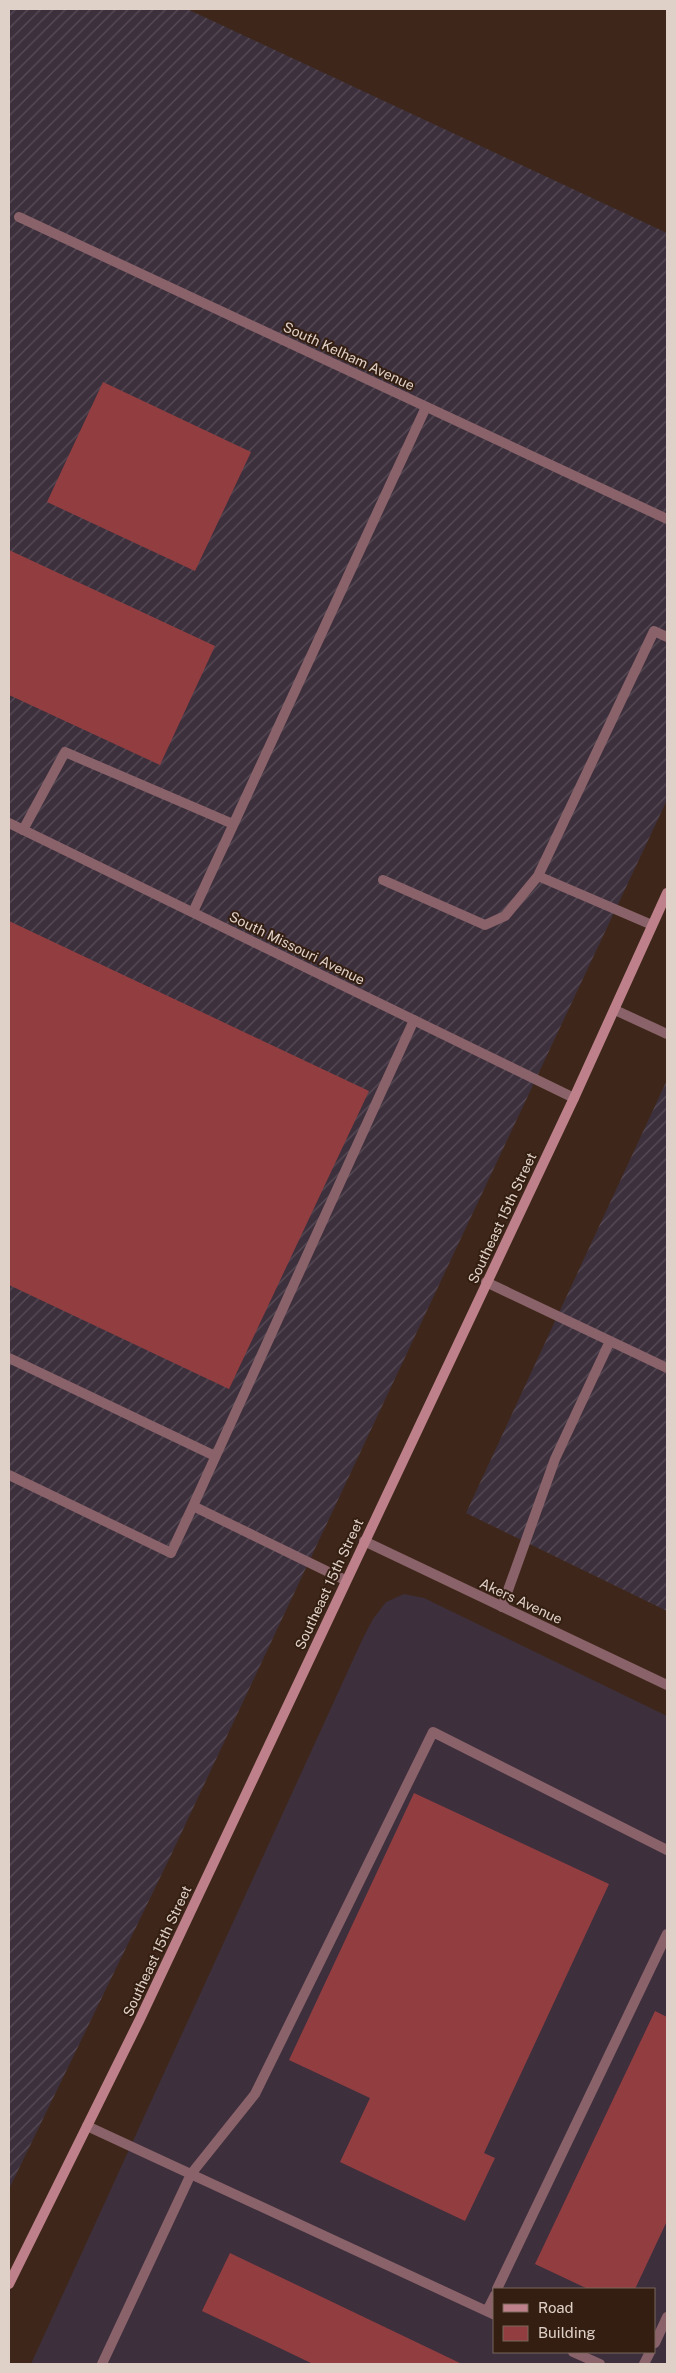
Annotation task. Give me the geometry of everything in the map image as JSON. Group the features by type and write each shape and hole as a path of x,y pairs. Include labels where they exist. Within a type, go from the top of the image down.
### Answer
{"main road":[{"name":"Southeast 15th Street","path":"9,2284 140,2019 345,1580 574,1098 667,893"}],"street":[{"name":"South Kelham Avenue","path":"19,218 667,519"},
{"path":"192,912 426,407"},
{"path":"383,880 485,924 505,916 538,876 654,631 667,637"},
{"path":"23,830 64,752 233,824"},
{"name":"South Missouri Avenue","path":"9,823 574,1098"},
{"path":"538,876 652,925"},
{"path":"615,1010 667,1034"},
{"path":"9,1475 171,1553 414,1020"},
{"path":"486,1282 667,1368"},
{"path":"502,1607 554,1459 610,1341"},
{"path":"9,1358 216,1456"},
{"path":"193,1506 345,1580"},
{"name":"Akers Avenue","path":"364,1541 667,1685"},
{"path":"102,2364 191,2174 255,2094 433,1732 667,1850"},
{"path":"497,2288 667,1934"},
{"path":"87,2126 491,2313"},
{"path":"656,2341 667,2317"},
{"path":"575,2353 600,2364"}],"shaded area":[{"path":"9,9 187,9 667,233 667,800 171,1855 9,2189"},
{"path":"667,1080 667,1611 466,1513"},
{"path":"404,1594 424,1598 667,1716 667,2364 31,2364 363,1638 373,1619 386,1602"}],"building":[{"path":"103,382 251,452 195,571 47,502"},
{"path":"9,550 215,646 160,765 9,695"},
{"path":"9,921 369,1091 229,1389 9,1285"},
{"path":"414,1793 609,1884 484,2153 495,2158 465,2221 340,2162 370,2098 289,2060"},
{"path":"655,2011 667,2017 667,2221 635,2288 586,2288 535,2264"},
{"path":"230,2253 462,2364 313,2364 202,2311"}]}
